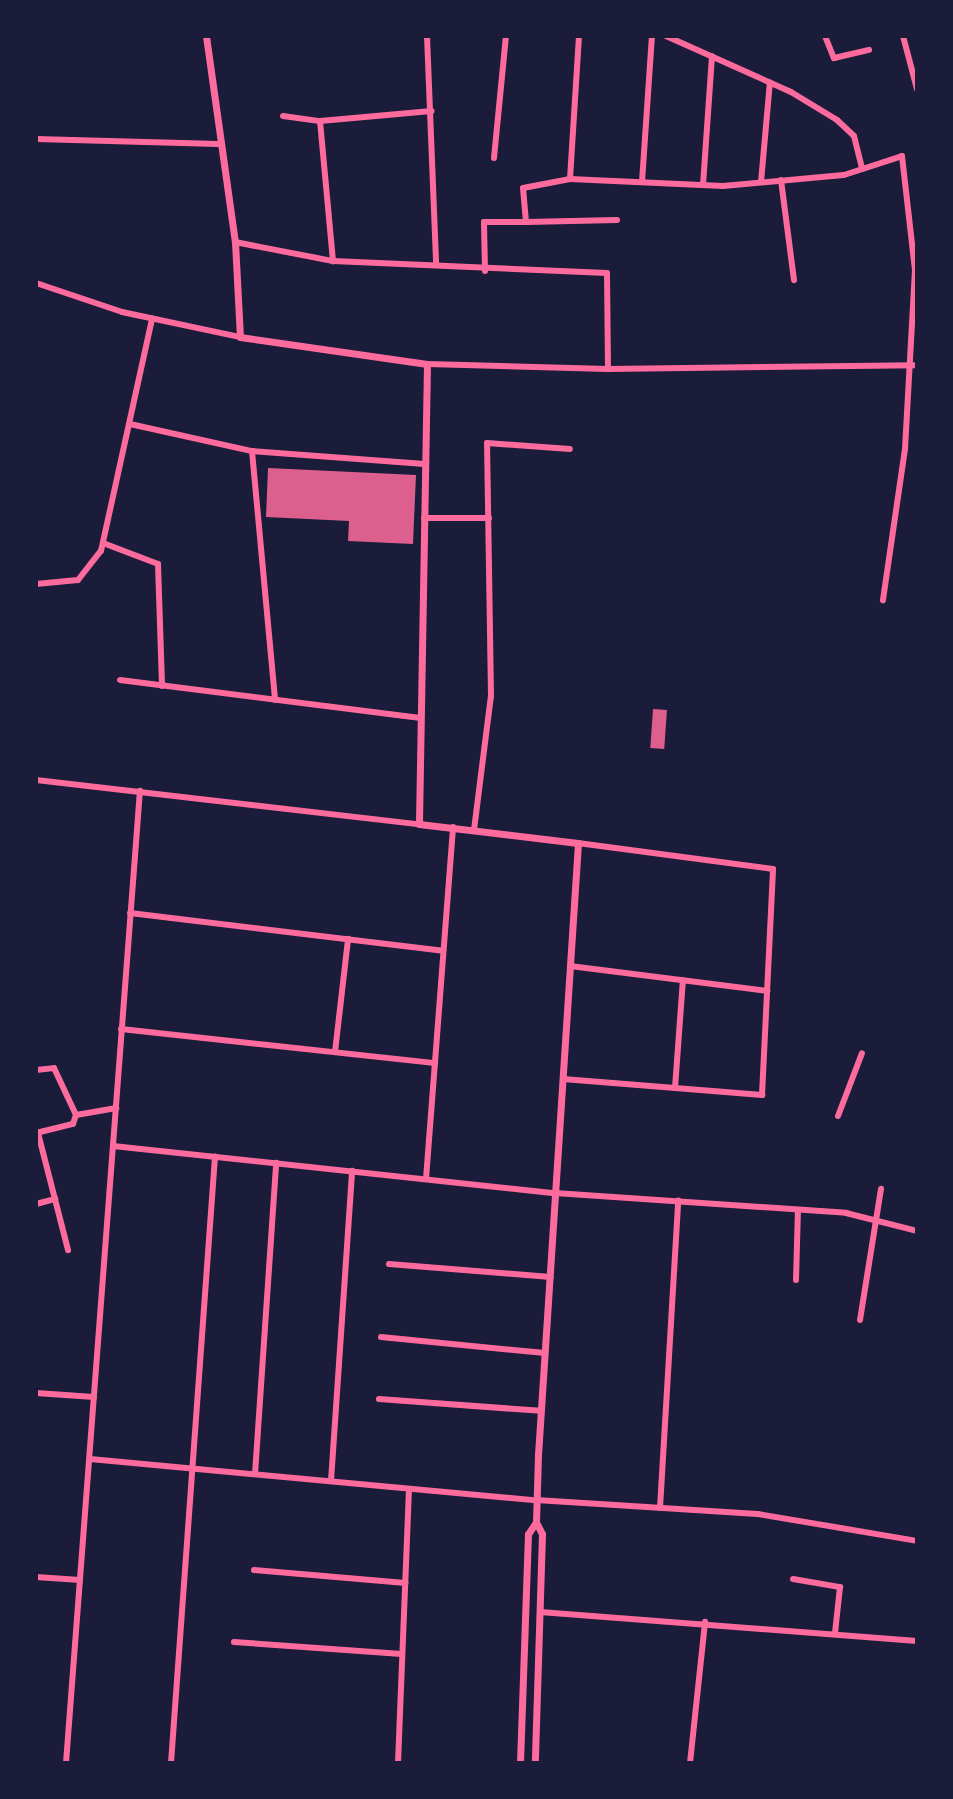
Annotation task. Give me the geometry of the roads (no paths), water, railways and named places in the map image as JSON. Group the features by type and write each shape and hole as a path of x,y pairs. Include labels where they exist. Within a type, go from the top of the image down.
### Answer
{"street":[{"path":"206,36 218,144 235,242 240,337"},
{"path":"427,36 436,264"},
{"path":"494,158 506,36"},
{"path":"570,179 579,36"},
{"path":"642,182 652,36"},
{"path":"666,36 770,82 837,120 854,136 862,169"},
{"path":"825,36 834,58 869,50"},
{"path":"903,36 917,89"},
{"path":"703,185 712,56"},
{"path":"761,182 770,82"},
{"path":"283,116 320,121 432,111"},
{"path":"320,121 333,261"},
{"path":"36,139 137,146 218,144"},
{"path":"526,222 523,188 570,179 703,185 761,182 862,169 902,156 915,270 913,365 905,449 883,600"},
{"path":"781,180 794,280"},
{"path":"485,271 484,222 617,220"},
{"path":"235,242 333,261 436,264 485,271 607,273 608,369"},
{"path":"36,283 152,319 240,337 427,364 608,369 913,365"},
{"path":"36,584 78,580 103,543 152,319"},
{"path":"419,824 427,364"},
{"path":"130,424 252,451 425,464"},
{"path":"474,830 491,696 487,443 570,449"},
{"path":"252,451 275,700"},
{"path":"424,518 489,518"},
{"path":"103,543 158,564 162,686"},
{"path":"120,680 421,718"},
{"path":"36,780 453,827 773,869 762,1095 563,1079"},
{"path":"66,1763 140,791"},
{"path":"426,1179 453,827"},
{"path":"535,1763 542,1534 536,1522 536,1500 578,843"},
{"path":"130,913 443,951"},
{"path":"335,1052 348,939"},
{"path":"570,966 767,991"},
{"path":"675,1088 683,980"},
{"path":"121,1029 435,1063"},
{"path":"838,1116 862,1053"},
{"path":"36,1070 54,1068 76,1115 73,1124 37,1133 68,1250"},
{"path":"76,1115 116,1108"},
{"path":"113,1146 555,1193 798,1210 876,1221 917,1231"},
{"path":"171,1763 190,1468 215,1157"},
{"path":"255,1474 276,1163"},
{"path":"331,1481 352,1171"},
{"path":"860,1320 881,1189"},
{"path":"36,1204 55,1199"},
{"path":"660,1508 678,1201"},
{"path":"796,1280 798,1210"},
{"path":"389,1264 550,1277"},
{"path":"381,1337 545,1353"},
{"path":"36,1394 94,1397"},
{"path":"379,1399 541,1411"},
{"path":"90,1459 536,1500 758,1514 917,1541"},
{"path":"398,1763 409,1489"},
{"path":"520,1763 528,1534 536,1522"},
{"path":"254,1570 405,1583"},
{"path":"36,1577 80,1580"},
{"path":"793,1579 840,1587 835,1633"},
{"path":"540,1612 705,1622 917,1641"},
{"path":"690,1763 705,1622"},
{"path":"234,1642 402,1654"}]}
